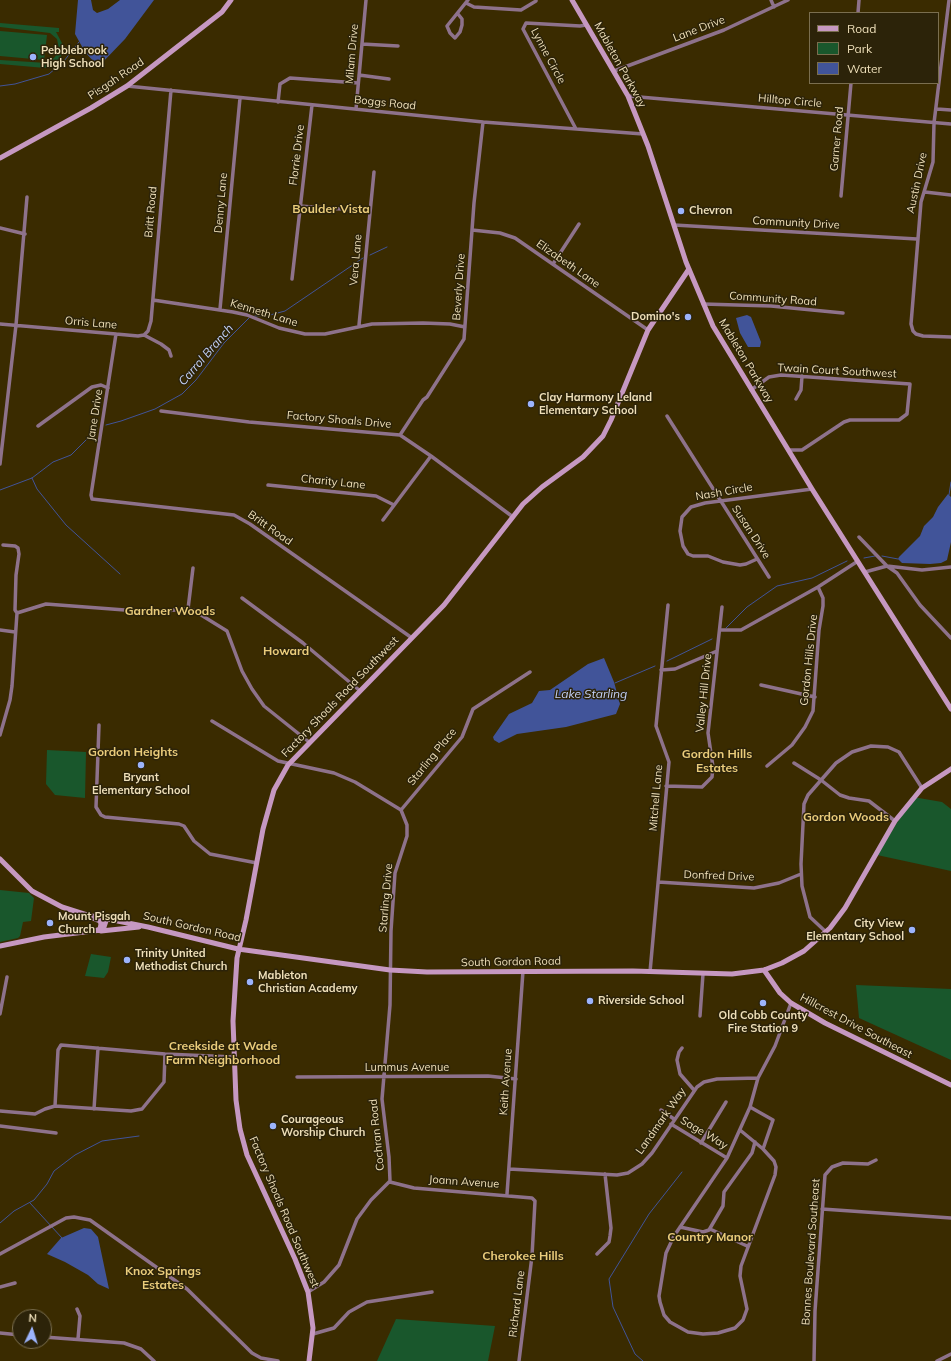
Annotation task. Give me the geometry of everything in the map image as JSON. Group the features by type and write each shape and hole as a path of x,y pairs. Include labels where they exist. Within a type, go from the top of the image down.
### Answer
{"street":[{"name":"Pisgah Road","path":"0,158 91,108 127,86 222,12 230,0"},
{"name":"Milam Drive","path":"356,109 366,0"},
{"path":"458,14 462,19 462,25 460,32 455,38 450,33 447,26 467,1 474,7 521,10 536,2 536,0"},
{"name":"Mableton Parkway","path":"572,0 628,96 643,134 689,269 703,304 725,348 951,709"},
{"path":"770,0 774,7"},
{"name":"Lane Drive","path":"614,71 724,30 788,0"},
{"path":"858,12 859,0"},
{"name":"Austin Drive","path":"949,0 937,109 934,123 933,162 921,202 917,239 912,324 913,331 916,334 923,336 951,337"},
{"name":"Lynne Circle","path":"576,129 523,29 526,24 586,25"},
{"path":"946,26 951,26"},
{"path":"362,44 398,46"},
{"path":"359,75 389,79"},
{"path":"278,102 280,84 290,78 358,83"},
{"name":"Garner Road","path":"841,196 850,84"},
{"name":"Boggs Road","path":"127,86 483,122 643,134"},
{"name":"Britt Road","path":"144,334 148,331 152,321 171,90"},
{"name":"Hilltop Circle","path":"628,96 951,124"},
{"name":"Denny Lane","path":"220,309 240,98"},
{"name":"Florrie Drive","path":"292,278 299,206 312,105"},
{"path":"937,109 951,110"},
{"name":"Beverly Drive","path":"400,435 449,364 464,338 472,230 483,122"},
{"name":"Vera Lane","path":"359,326 374,172"},
{"path":"925,192 951,195"},
{"path":"0,464 16,326 27,197"},
{"path":"299,206 369,211"},
{"path":"553,264 579,224"},
{"name":"Community Drive","path":"674,226 917,239"},
{"path":"0,228 24,234"},
{"name":"Elizabeth Lane","path":"472,230 508,235 553,264 648,330"},
{"name":"Factory Shoals Road Southwest","path":"309,1361 313,1334 308,1292 304,1278 243,1143 237,1115 233,994 238,949 266,815 274,790 288,765 309,742 444,605 531,496 583,457 603,436 612,420 648,330 689,269"},
{"name":"Kenneth Lane","path":"153,300 220,309 247,315 279,328 304,334 325,334 359,326 423,323 465,326"},
{"name":"Community Road","path":"703,304 772,306 843,313"},
{"name":"Orris Lane","path":"0,324 138,336 144,334"},
{"name":"Jane Drive","path":"92,499 91,495 116,334"},
{"path":"144,334 169,350 171,356"},
{"name":"Twain Court Southwest","path":"751,390 769,378 777,375 910,384 907,414 899,420 850,420 844,422 805,448 799,450 788,450"},
{"path":"796,399 801,390 802,376"},
{"path":"38,426 92,387 100,385 108,388"},
{"name":"Factory Shoals Drive","path":"161,411 249,422 400,435 431,456 513,517"},
{"name":"Susan Drive","path":"667,416 719,501 769,577"},
{"path":"383,520 431,456"},
{"name":"Charity Lane","path":"268,485 376,496 394,505"},
{"name":"Nash Circle","path":"757,559 746,564 734,564 723,562 708,556 693,556 686,550 680,531 681,519 684,512 691,507 719,501 812,489"},
{"name":"Britt Road","path":"92,499 234,515 250,524 412,638"},
{"path":"859,537 887,566 896,573 920,605 951,638"},
{"path":"0,735 10,700 17,614 15,602 19,554 18,548 15,546 3,545"},
{"path":"720,630 741,630 818,587 858,561"},
{"path":"865,572 887,566 922,570 951,567"},
{"path":"188,609 192,568"},
{"name":"Gordon Hills Drive","path":"767,766 792,745 813,711 823,606 823,598 818,587"},
{"path":"242,598 303,643 359,690"},
{"path":"17,614 46,604 151,612 188,609 211,620 227,631 242,671 264,706 309,742"},
{"name":"Mitchell Lane","path":"650,972 669,762 656,726 668,605"},
{"name":"Valley Hill Drive","path":"666,786 702,787 712,777 713,767 708,733 722,607"},
{"path":"0,630 15,632"},
{"path":"661,670 675,669 717,651"},
{"name":"Starling Place","path":"400,810 462,737 473,709 530,672"},
{"path":"761,685 815,697"},
{"path":"212,721 278,761 288,765 311,767 334,773 370,790 400,810"},
{"path":"99,725 96,807 101,815 105,817 179,824 184,826 194,841 210,854 257,863"},
{"path":"826,932 810,917 803,896 801,874 804,804 808,795 844,757 862,748 881,746 899,752 922,788"},
{"path":"794,763 821,780 840,795 870,801 895,821"},
{"name":"South Gordon Road","path":"0,859 32,891 53,903 87,915 148,927 238,949 390,970 455,973 523,971 732,974 764,970 782,964 804,951 826,932 845,908 895,821 922,788 951,769"},
{"name":"Starling Drive","path":"390,970 395,874 407,830 406,822 400,810"},
{"name":"Donfred Drive","path":"658,882 754,888 779,883 801,874"},
{"path":"87,915 100,921 100,929 96,931"},
{"path":"96,931 103,929 107,918"},
{"path":"0,946 44,937 148,927"},
{"name":"Cochran Road","path":"308,1292 324,1282 339,1266 357,1219 371,1200 384,1186 390,1182 389,1157 382,1110 383,1077 390,1005 390,970"},
{"name":"Hillcrest Drive Southeast","path":"764,970 780,993 791,1003 825,1023 951,1085"},
{"name":"Keith Avenue","path":"507,1194 523,971"},
{"path":"700,1016 703,974"},
{"path":"0,1014 8,977"},
{"path":"740,1130 763,1149 774,1161 776,1167 775,1175 742,1259 740,1276 746,1310 743,1320 735,1328 718,1333 703,1334 688,1332 670,1322 664,1315 659,1296 666,1253 680,1228 727,1158 750,1107 758,1078 775,1046 791,1003"},
{"path":"55,1106 58,1050 61,1045 165,1054 234,1057"},
{"path":"94,1109 98,1048"},
{"path":"682,1048 677,1060 680,1074 694,1090"},
{"path":"0,1111 35,1114 45,1108 55,1106 132,1111 142,1109 164,1082 165,1054"},
{"name":"Lummus Avenue","path":"297,1077 488,1076 516,1079"},
{"name":"Landmark Way","path":"509,1169 617,1175 628,1173 635,1169 652,1153 694,1090 704,1082 758,1078"},
{"path":"701,1143 726,1102"},
{"path":"750,1107 773,1120 763,1149"},
{"path":"661,1110 674,1119"},
{"name":"Sage Way","path":"671,1124 727,1158"},
{"path":"0,1126 56,1133"},
{"path":"680,1228 704,1232 710,1229 723,1206 724,1192 752,1153 755,1142"},
{"name":"Bonnes Boulevard Southeast","path":"814,1361 815,1311 825,1175 832,1168 843,1163 868,1164 876,1160"},
{"path":"597,1254 609,1242 611,1228 605,1174"},
{"name":"Joann Avenue","path":"390,1182 414,1188 507,1194 532,1198 535,1201"},
{"name":"Richard Lane","path":"519,1361 532,1256 535,1201"},
{"path":"822,1209 951,1218"},
{"path":"0,1254 66,1218 74,1217 90,1220 187,1289 252,1354 261,1358 278,1361"},
{"path":"710,1229 747,1246"},
{"path":"0,1288 15,1284"},
{"path":"313,1334 334,1328 349,1312 367,1302 432,1292"},
{"path":"77,1309 80,1316 78,1339"},
{"path":"0,1333 12,1334"},
{"path":"52,1337 131,1345 141,1349 154,1361"},
{"path":"937,1361 951,1354"}],"green space":[{"path":"0,23 59,28 59,32 56,32 63,45 61,57 53,65 45,68 0,64 0,60 47,63 55,57 59,49 57,39 50,33 0,27"},
{"path":"0,31 47,35 44,60 0,56"},
{"path":"47,750 86,752 85,798 55,795 46,784"},
{"path":"913,797 942,802 951,809 951,871 877,855"},
{"path":"0,890 29,893 34,898 31,921 23,922 20,936 18,938 0,942"},
{"path":"91,954 111,957 108,972 104,978 85,976"},
{"path":"856,985 951,989 951,1060 859,1018"},
{"path":"396,1319 495,1326 488,1361 377,1361"}],"water":[{"path":"78,0 91,0 93,10 97,13 108,9 120,0 154,0 125,39 100,65 95,63 85,52 75,34"},
{"path":"747,315 751,317 761,342 760,347 748,347 740,333 736,318"},
{"path":"948,494 951,497 951,542 947,560 941,563 930,564 902,563 898,559 899,557 920,536 924,526 933,517 938,507"},
{"name":"Lake Starling","path":"604,658 614,682 620,704 616,714 566,727 517,734 499,743 494,740 493,737 509,714 532,703 539,691 550,690 588,664"},
{"path":"84,1228 91,1229 98,1237 109,1289 98,1284 88,1275 65,1262 47,1254 61,1238"}],"waterway":[{"path":"0,86 15,84 49,74 64,61 79,42"},
{"path":"370,255 387,247"},
{"path":"255,316 270,315 285,311 363,258"},
{"name":"Carrol Branch","path":"106,425 155,409 182,394 196,380 224,343 249,318"},
{"path":"0,490 32,478 53,462 71,455 97,429"},
{"path":"32,478 37,489 66,525 120,574"},
{"path":"949,495 951,482"},
{"path":"864,558 875,556"},
{"path":"882,556 898,559"},
{"path":"726,628 747,607 777,586 812,578 847,561"},
{"path":"667,661 712,639"},
{"path":"615,683 655,666"},
{"path":"0,1223 14,1211 34,1200 47,1184 54,1171 75,1155 102,1141 139,1136"},
{"path":"643,1361 635,1354 613,1307 609,1279 649,1214 682,1172"},
{"path":"30,1203 62,1238"}],"place":[{"name":"Pebblebrook High School","path":"33,57"},
{"name":"Chevron","path":"681,211"},
{"name":"Domino's","path":"688,317"},
{"name":"Clay Harmony Leland Elementary School","path":"531,404"},
{"name":"Bryant Elementary School","path":"141,765"},
{"name":"Mount Pisgah Church","path":"50,923"},
{"name":"City View Elementary School","path":"912,930"},
{"name":"Trinity United Methodist Church","path":"127,960"},
{"name":"Mableton Christian Academy","path":"250,982"},
{"name":"Riverside School","path":"590,1001"},
{"name":"Old Cobb County Fire Station 9","path":"763,1003"},
{"name":"Courageous Worship Church","path":"273,1126"}],"district":[{"name":"Boulder Vista","path":"331,209"},
{"name":"Gardner Woods","path":"170,611"},
{"name":"Howard","path":"286,651"},
{"name":"Gordon Heights","path":"133,752"},
{"name":"Gordon Hills Estates","path":"717,761"},
{"name":"Gordon Woods","path":"846,817"},
{"name":"Creekside at Wade Farm Neighborhood","path":"223,1053"},
{"name":"Country Manor","path":"710,1237"},
{"name":"Cherokee Hills","path":"523,1256"},
{"name":"Knox Springs Estates","path":"163,1278"}]}
